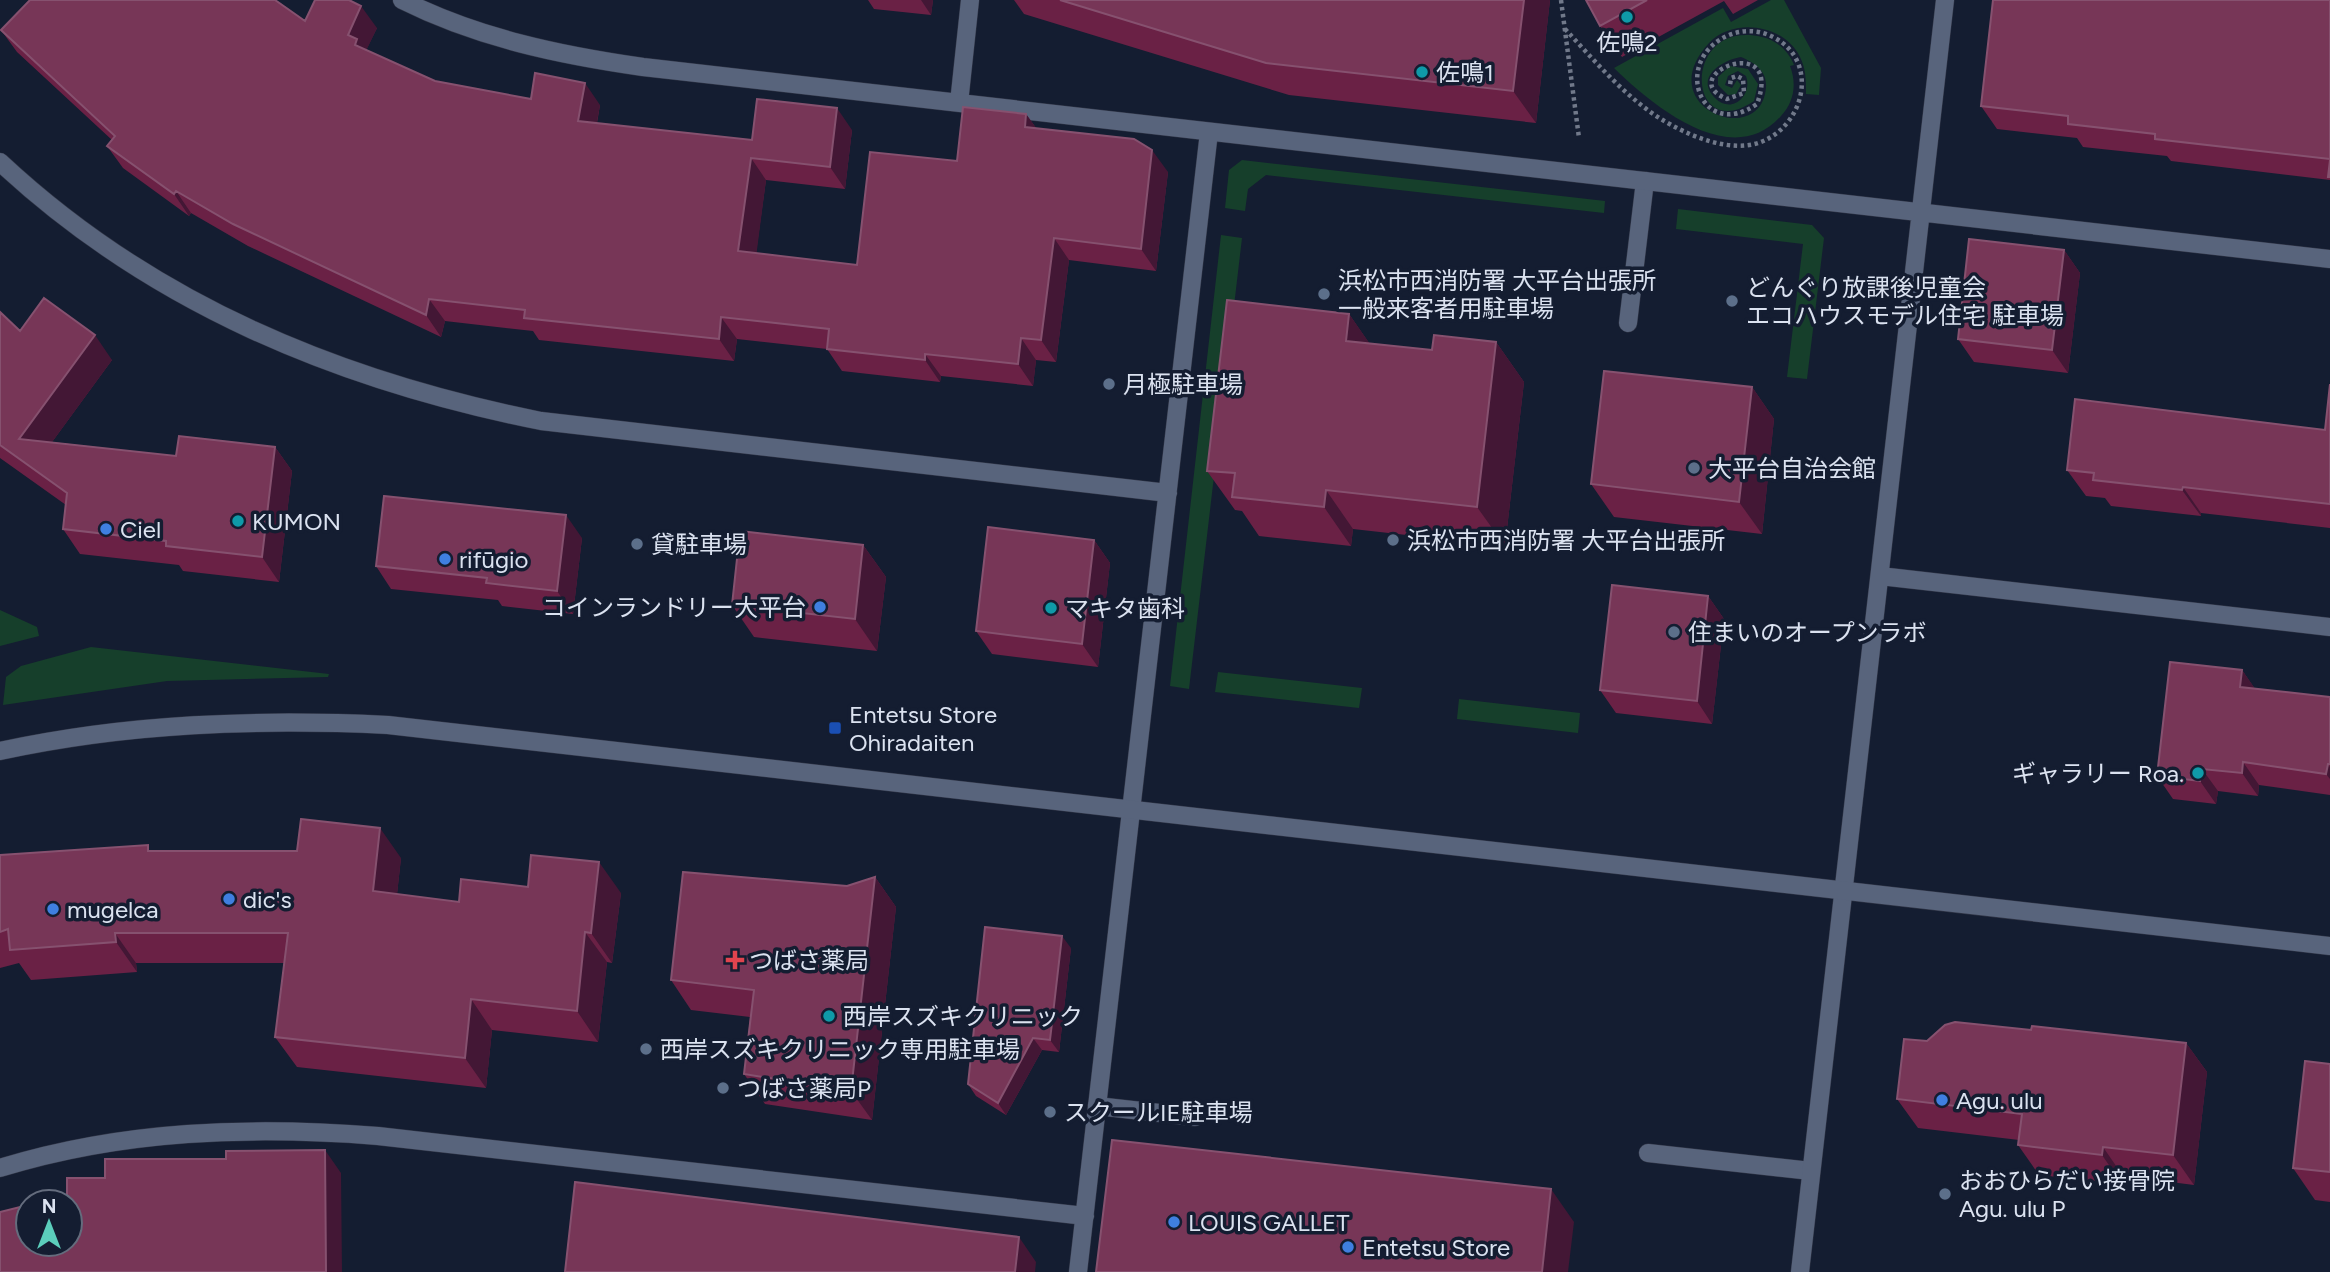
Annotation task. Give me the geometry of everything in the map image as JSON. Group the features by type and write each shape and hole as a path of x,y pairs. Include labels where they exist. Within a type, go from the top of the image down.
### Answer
{"street":[{"path":"402,0 494,38 568,57 2330,259"},
{"path":"959,103 970,0"},
{"path":"1800,1272 1945,0"},
{"path":"1078,1272 1209,132"},
{"path":"0,162 62,215 188,298 324,362 395,386 468,406 554,422 1168,493"},
{"path":"1628,323 1645,181"},
{"path":"1880,576 2330,627"},
{"path":"0,751 99,733 170,725 244,722 376,725 2330,946"},
{"path":"1097,1106 1195,1117"},
{"path":"0,1168 80,1147 154,1137 229,1130 303,1130 391,1137 1085,1216"},
{"path":"1648,1153 1811,1171"}],"path":[{"path":"1561,0 1580,141 1575,173"},
{"path":"1565,29 1635,101 1687,133 1717,142 1739,146 1761,142 1780,131 1795,113 1802,94 1802,75 1795,57 1783,42 1766,33 1748,30 1729,35 1713,45 1701,59 1696,74 1697,89 1703,102 1716,112 1730,115 1745,113 1757,104 1762,83 1758,73 1750,66 1729,63 1720,68 1714,76 1713,86 1718,95 1727,99 1744,93 1743,79 1737,75 1731,78 1730,85"}],"green space":[{"path":"1771,0 1784,0 1821,68 1819,95 1806,94 1803,66 1792,46 1771,31 1744,27 1719,35 1709,43 1694,66 1692,86 1700,102 1714,113 1730,118 1747,116 1760,106 1766,87 1762,72 1741,57 1719,66 1709,77 1708,83 1709,90 1722,103 1734,104 1744,96 1746,90 1746,76 1738,71 1728,76 1725,85 1732,88 1737,80 1741,85 1736,94 1728,95 1718,85 1718,77 1730,66 1748,69 1758,84 1754,101 1731,111 1715,108 1705,96 1702,79 1706,61 1717,45 1735,36 1762,37 1777,43 1789,55 1794,65 1790,66 1793,92 1789,105 1781,116 1761,132 1740,137 1717,135 1693,127 1649,99 1614,68 1723,8 1731,22"},
{"path":"1242,160 1605,201 1604,213 1266,175 1248,189 1245,211 1225,208 1229,170"},
{"path":"1678,209 1812,225 1824,238 1807,379 1787,377 1803,244 1676,229"},
{"path":"1221,235 1242,238 1189,689 1170,686"},
{"path":"0,610 37,627 39,636 0,646"},
{"path":"91,647 329,674 328,677 167,681 3,705 6,677 21,666"},
{"path":"1218,672 1362,688 1359,708 1215,692"},
{"path":"1459,699 1580,713 1578,733 1457,719"}],"building":[{"path":"30,0 275,0 305,21 315,0 349,0 361,6 348,35 357,39 355,45 435,81 531,99 535,73 585,83 578,121 752,140 757,99 837,108 830,167 751,158 738,251 857,265 870,152 957,161 963,107 1026,114 1025,127 1134,139 1152,150 1141,249 1054,238 1041,340 1021,338 1018,364 925,354 925,360 827,349 829,329 721,317 719,339 524,318 525,310 429,299 426,315 233,224 176,191 174,194 107,146 115,136 1,30"},
{"path":"1060,0 1524,0 1513,91 1266,63"},
{"path":"1586,0 1647,0 1600,26"},
{"path":"1993,0 2330,0 2330,159 2155,139 2155,134 2068,124 2068,116 1981,106"},
{"path":"1969,239 2064,250 2052,350 1958,339"},
{"path":"44,298 95,335 19,439 176,456 179,436 275,447 262,557 166,546 166,541 63,529 67,493 0,445 0,312 20,331"},
{"path":"1227,300 1349,314 1346,341 1432,350 1434,335 1496,342 1477,507 1326,490 1324,507 1232,497 1235,473 1207,471"},
{"name":"大平台自治会館","path":"1604,371 1752,387 1739,502 1591,484"},
{"path":"2330,384 2330,504 2183,487 2182,490 2093,480 2094,473 2067,470 2075,399 2325,430"},
{"path":"384,496 566,515 557,591 486,583 487,578 376,566"},
{"name":"マキタ歯科","path":"988,527 1094,540 1082,644 976,631"},
{"path":"740,531 863,545 855,619 732,605"},
{"path":"1612,585 1708,596 1697,701 1600,690"},
{"path":"2170,662 2242,670 2240,687 2330,697 2330,764 2326,774 2243,762 2242,773 2202,769 2200,781 2157,776"},
{"path":"301,819 380,828 373,891 459,902 461,879 528,887 531,855 599,862 591,933 585,932 577,1011 471,999 465,1058 275,1037 288,933 115,933 116,942 10,950 8,929 0,932 0,855 148,845 148,851 297,851"},
{"path":"683,872 847,886 875,877 851,1091 744,1074 754,990 671,980"},
{"path":"985,927 1062,936 1050,1040 1033,1038 998,1103 968,1084"},
{"path":"1955,1022 2031,1030 2032,1026 2186,1043 2173,1155 2103,1147 2102,1155 2018,1145 2022,1114 1897,1099 1904,1039 1927,1041 1945,1025"},
{"path":"2305,1061 2330,1064 2330,1172 2293,1168"},
{"name":"Entetsu Store","path":"1112,1140 1551,1189 1542,1272 1096,1272"},
{"path":"325,1150 326,1272 0,1272 0,1212 14,1208 14,1258 84,1258 84,1188 67,1188 67,1178 105,1178 105,1159 226,1159 226,1151"},
{"path":"575,1182 1019,1237 1015,1272 565,1272"}],"place":[{"name":"佐鳴2","path":"1627,17"},
{"name":"佐鳴1","path":"1422,72"},
{"name":"浜松市西消防署 大平台出張所 一般来客者用駐車場","path":"1324,294"},
{"name":"どんぐり放課後児童会 エコハウスモデル住宅 駐車場","path":"1732,301"},
{"name":"月極駐車場","path":"1109,384"},
{"name":"大平台自治会館","path":"1694,468"},
{"name":"KUMON","path":"238,521"},
{"name":"Ciel","path":"106,529"},
{"name":"浜松市西消防署 大平台出張所","path":"1393,540"},
{"name":"貸駐車場","path":"637,544"},
{"name":"rifūgio","path":"445,559"},
{"name":"コインランドリー大平台","path":"820,607"},
{"name":"マキタ歯科","path":"1051,608"},
{"name":"住まいのオープンラボ","path":"1674,632"},
{"name":"Entetsu Store Ohiradaiten","path":"835,728"},
{"name":"ギャラリー Roa.","path":"2198,773"},
{"name":"dic's","path":"229,899"},
{"name":"mugelca","path":"53,909"},
{"name":"つばさ薬局","path":"735,960"},
{"name":"西岸スズキクリニック","path":"829,1016"},
{"name":"西岸スズキクリニック専用駐車場","path":"646,1049"},
{"name":"つばさ薬局P","path":"723,1088"},
{"name":"Agu. ulu","path":"1942,1100"},
{"name":"スクールIE駐車場","path":"1050,1112"},
{"name":"おおひらだい接骨院 Agu. ulu P","path":"1945,1194"},
{"name":"LOUIS GALLET","path":"1174,1222"},
{"name":"Entetsu Store","path":"1348,1247"}]}
